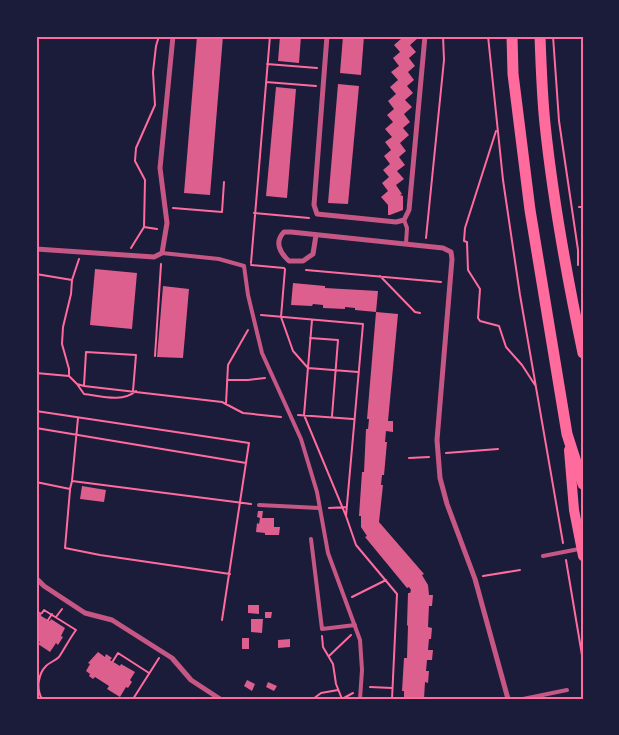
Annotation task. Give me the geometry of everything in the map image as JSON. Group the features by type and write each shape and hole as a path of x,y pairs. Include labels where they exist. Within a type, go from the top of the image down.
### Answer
{"main road":[{"path":"505,36 513,74 530,210 568,434 574,510 582,552"},
{"path":"512,36 513,74"},
{"path":"540,36 544,122 554,202 565,271 583,353"},
{"path":"568,434 583,484"}],"street":[{"path":"36,249 154,257 162,253 166,230 160,168 173,36"},
{"path":"327,36 314,205 317,214 396,222 404,220 409,210 425,36"},
{"path":"316,235 313,254 304,261 289,261 281,253 279,242 280,236 284,232 316,235 406,244 443,248 451,252 452,260 437,440 438,454 443,492 475,579 508,699"},
{"path":"36,578 44,586 84,614 112,620 172,658 191,680 220,699"}],"lane":[{"path":"404,220 407,228 406,244"},
{"path":"162,253 219,258 244,266 252,314 262,353 301,439 316,492 328,553 336,579 356,627 362,652 360,699"},
{"path":"258,506 319,508"},
{"path":"311,539 322,629 356,627"},
{"path":"542,556 564,552 582,552"},
{"path":"523,699 567,690"}],"path":[{"path":"126,255 144,227 145,180 135,160 136,148 155,105 153,72 159,36"},
{"path":"251,265 270,36"},
{"path":"425,246 443,69 443,36"},
{"path":"488,36 497,129 519,285 583,661"},
{"path":"553,36 559,121 578,250"},
{"path":"267,64 324,68"},
{"path":"266,82 323,86"},
{"path":"497,129 466,228 464,241 467,242 468,270 480,289 478,318 480,321 499,326 506,347 522,365 535,386"},
{"path":"165,207 222,212 224,182"},
{"path":"254,213 310,218 317,214"},
{"path":"144,227 166,230"},
{"path":"69,376 62,344 63,327 71,294 72,280 79,261 80,252"},
{"path":"155,356 162,253"},
{"path":"244,266 285,268 281,317 293,351 308,368 358,372"},
{"path":"304,270 450,283"},
{"path":"36,274 72,280"},
{"path":"380,276 415,312 420,313"},
{"path":"252,314 363,324 346,516"},
{"path":"312,320 304,415 356,545 397,594 392,699"},
{"path":"226,404 228,365 248,330 255,328"},
{"path":"310,338 338,340 332,417"},
{"path":"36,373 69,376 84,394 121,398 129,397 135,391 136,355 86,352 84,386"},
{"path":"227,380 248,380 272,376"},
{"path":"77,384 222,402 243,413 289,416"},
{"path":"36,411 249,443 222,620"},
{"path":"304,415 354,419"},
{"path":"78,418 65,548 230,574"},
{"path":"36,428 246,463"},
{"path":"454,452 498,449"},
{"path":"409,458 431,457 438,454"},
{"path":"72,481 258,506"},
{"path":"36,482 70,489"},
{"path":"319,508 347,507"},
{"path":"487,575 520,570"},
{"path":"345,600 386,580"},
{"path":"56,617 63,606"},
{"path":"42,614 44,610 76,630 58,658 47,665 42,671 38,691 42,699"},
{"path":"48,620 52,614"},
{"path":"329,656 356,627"},
{"path":"322,629 323,647 333,664 342,699 361,688"},
{"path":"113,661 118,653 149,673"},
{"path":"133,699 155,664"},
{"path":"375,687 392,688"},
{"path":"313,699 321,693 339,690"}],"building":[{"path":"197,36 223,36 210,195 184,193"},
{"path":"280,36 301,36 299,63 278,61"},
{"path":"343,36 364,36 361,75 340,73"},
{"path":"400,36 417,36 418,38 410,45 416,52 409,58 415,66 408,72 414,80 407,86 413,93 405,100 412,107 404,114 410,122 403,128 409,135 400,143 406,151 399,157 405,165 397,171 404,179 396,185 402,194 400,195 403,196 403,210 388,215 388,205 381,197 388,191 382,183 389,177 383,170 390,164 384,156 391,150 385,142 392,137 385,129 393,122 387,115 394,109 388,101 396,94 390,87 398,80 391,72 399,66 393,58 400,52 394,45 402,38"},
{"path":"338,84 359,86 348,204 328,203"},
{"path":"276,87 296,89 287,198 266,196"},
{"path":"95,269 137,273 132,329 90,325"},
{"path":"293,283 325,286 325,288 378,291 376,312 345,307 345,309 323,308 323,305 313,304 312,306 291,305"},
{"path":"163,286 189,289 183,358 157,357"},
{"path":"376,312 398,314 388,421 393,421 393,432 386,431 385,442 387,442 384,475 382,475 381,485 383,485 379,522 424,574 422,575 428,585 429,595 433,595 432,606 429,606 428,627 432,628 428,650 433,650 432,660 427,660 426,671 429,671 428,683 425,682 424,699 404,699 404,691 402,691 404,658 407,658 408,593 411,590 409,587 407,588 365,537 367,536 361,527 361,516 359,516 366,429 368,429 369,419 367,419"},
{"path":"82,486 106,490 104,502 80,499"},
{"path":"258,511 263,511 262,518 274,518 274,527 280,527 279,535 265,535 265,533 256,532 257,523 259,524 260,518 257,517"},
{"path":"248,605 259,605 259,614 248,613"},
{"path":"36,610 42,613 41,616 50,621 51,619 65,628 61,636 63,637 58,645 56,643 50,652 38,644 40,642 36,639"},
{"path":"265,612 272,612 271,618 265,618"},
{"path":"251,619 263,619 262,633 251,632"},
{"path":"242,638 249,638 249,649 242,649"},
{"path":"290,639 290,647 278,648 278,640"},
{"path":"98,652 105,657 106,654 112,658 110,660 135,672 130,680 132,682 128,688 126,687 120,697 107,689 109,686 95,677 93,679 89,676 90,674 86,671 90,664 88,663"},
{"path":"247,680 255,684 252,691 244,686"},
{"path":"268,682 277,686 274,691 266,687"}]}
